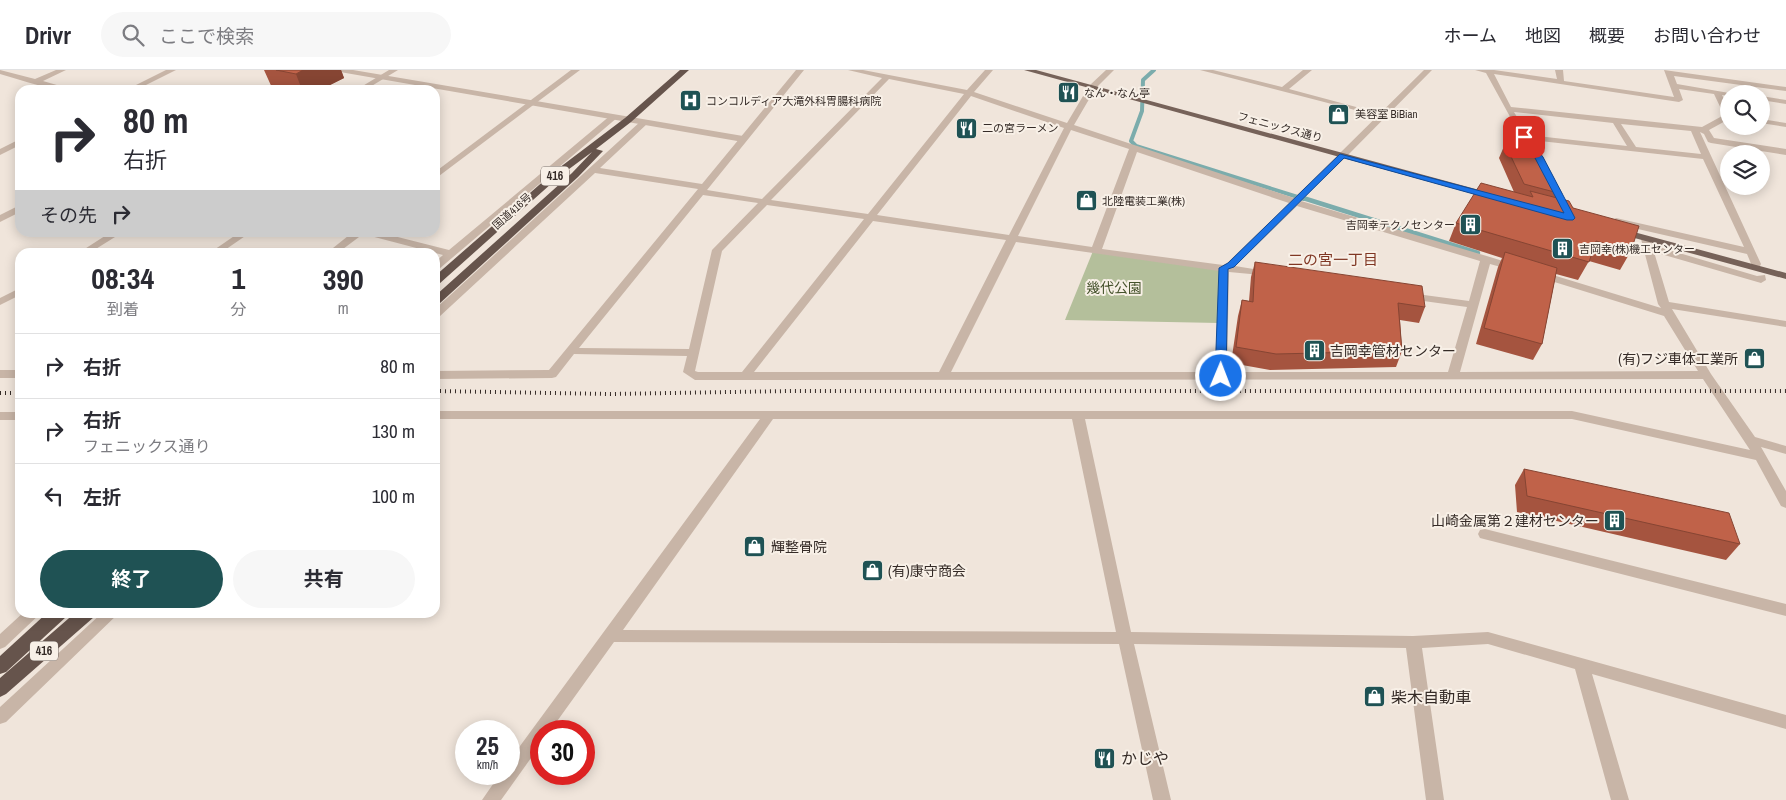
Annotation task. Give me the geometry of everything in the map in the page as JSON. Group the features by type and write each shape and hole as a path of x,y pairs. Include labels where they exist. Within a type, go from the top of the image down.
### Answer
{"highway":[{"name":"国道416号","path":"440,278 558,173 628,120 685,70"},
{"name":"国道416号","path":"440,297 575,175 628,120"},
{"name":"416","path":"0,667 53,618"},
{"name":"416","path":"0,690 81,618"}],"main road":[{"name":"フェニックス通り","path":"1028,70 1497,198"},
{"path":"1607,228 1647,243 1786,276"}],"street":[{"path":"33,82 62,70"},
{"path":"140,85 172,70"},
{"path":"340,70 428,85"},
{"path":"368,85 394,70"},
{"path":"440,172 576,70"},
{"path":"440,374 552,374 800,70"},
{"path":"852,70 969,92 1295,202 1486,260 1666,309 1786,324"},
{"path":"746,375 969,92 989,70"},
{"path":"944,374 1069,126 1092,88 1110,70"},
{"path":"1204,70 1382,115"},
{"path":"1283,90 1308,70"},
{"path":"1224,268 1231,265 1428,70"},
{"path":"1479,70 1679,100 1668,71"},
{"path":"1559,70 1561,83"},
{"path":"1668,71 1786,89"},
{"path":"0,72 47,85"},
{"path":"1489,72 1508,109 1532,148"},
{"path":"887,77 717,250 689,372 695,376 944,374 1221,376 1706,375"},
{"path":"1674,86 1720,92"},
{"path":"440,87 743,139"},
{"path":"1717,92 1720,99"},
{"path":"1770,99 1786,102"},
{"path":"1508,109 1699,130 1708,133 1711,140 1786,152"},
{"path":"440,263 614,117"},
{"path":"1615,120 1633,149"},
{"path":"1699,130 1720,120"},
{"path":"440,310 644,122"},
{"path":"1770,122 1786,125"},
{"path":"1699,130 1707,157 1756,264"},
{"path":"1524,137 1707,157"},
{"path":"0,142 15,144"},
{"path":"0,152 15,146"},
{"path":"1096,251 1134,148"},
{"path":"440,163 450,165"},
{"path":"593,170 763,202 1213,268 1281,276"},
{"path":"0,218 15,210"},
{"path":"1607,228 1610,221 1620,221 1751,252"},
{"path":"92,248 110,237"},
{"path":"222,248 239,237"},
{"path":"339,248 354,237"},
{"path":"384,237 427,248"},
{"path":"1647,243 1761,280 1761,277"},
{"path":"1647,243 1666,309 1706,375 1750,440 1786,503"},
{"path":"440,251 450,254"},
{"path":"1453,376 1486,260"},
{"path":"1221,376 1224,268"},
{"path":"0,302 15,294"},
{"path":"1396,294 1473,305"},
{"path":"570,350 693,353"},
{"path":"0,374 15,374"},
{"path":"440,415 1572,416 1758,456"},
{"path":"0,416 15,416"},
{"path":"491,800 768,416"},
{"path":"1078,417 1162,800"},
{"path":"1750,440 1786,450"},
{"path":"1485,534 1786,610"},
{"path":"0,643 28,618"},
{"path":"0,717 107,618"},
{"path":"609,636 1125,638 1413,642 1488,638 1786,722"},
{"path":"1413,642 1435,800"},
{"path":"1582,666 1620,800"}],"green space":[{"name":"幾代公園","path":"1093,251 1220,270 1219,323 1065,320"}],"building":[{"path":"276,70 303,70 296,74"},
{"path":"1505,144 1537,147 1562,194 1524,184"},
{"path":"1481,183 1533,197 1530,191 1569,201 1573,208 1639,226 1631,251 1596,241 1589,262 1456,223"},
{"path":"1505,252 1557,268 1542,344 1484,328"},
{"path":"1255,262 1422,286 1425,307 1398,303 1402,351 1276,354 1236,347 1242,300 1253,302"},
{"path":"1524,469 1729,513 1740,544 1527,496"}],"waterway":[{"path":"1154,70 1143,80 1142,111 1131,141 1136,146 1304,199"},
{"path":"1300,197 1478,253"}],"railway":[{"path":"440,391 610,394 792,391 1786,391"},
{"path":"0,393 15,393"}],"place":[{"name":"なん・なん亭","path":"1068,93"},
{"name":"コンコルディア大滝外科胃腸科病院","path":"690,101"},
{"name":"美容室 BiBian","path":"1339,114"},
{"name":"二の宮ラーメン","path":"966,128"},
{"name":"北陸電装工業(株)","path":"1086,201"},
{"name":"吉岡幸テクノセンター","path":"1471,225"},
{"name":"吉岡幸(株)機工センター","path":"1563,249"},
{"name":"吉岡幸管材センター","path":"1314,351"},
{"name":"(有)フジ車体工業所","path":"1754,359"},
{"name":"山崎金属第２建材センター","path":"1615,521"},
{"name":"輝整骨院","path":"755,547"},
{"name":"(有)康守商会","path":"872,571"},
{"name":"柴木自動車","path":"1375,697"},
{"name":"かじや","path":"1105,758"}],"district":[{"name":"二の宮一丁目","path":"1333,260"}],"route":[{"path":"1221,376 1224,268 1231,265 1343,155 1570,218 1539,157 1524,137"}]}
